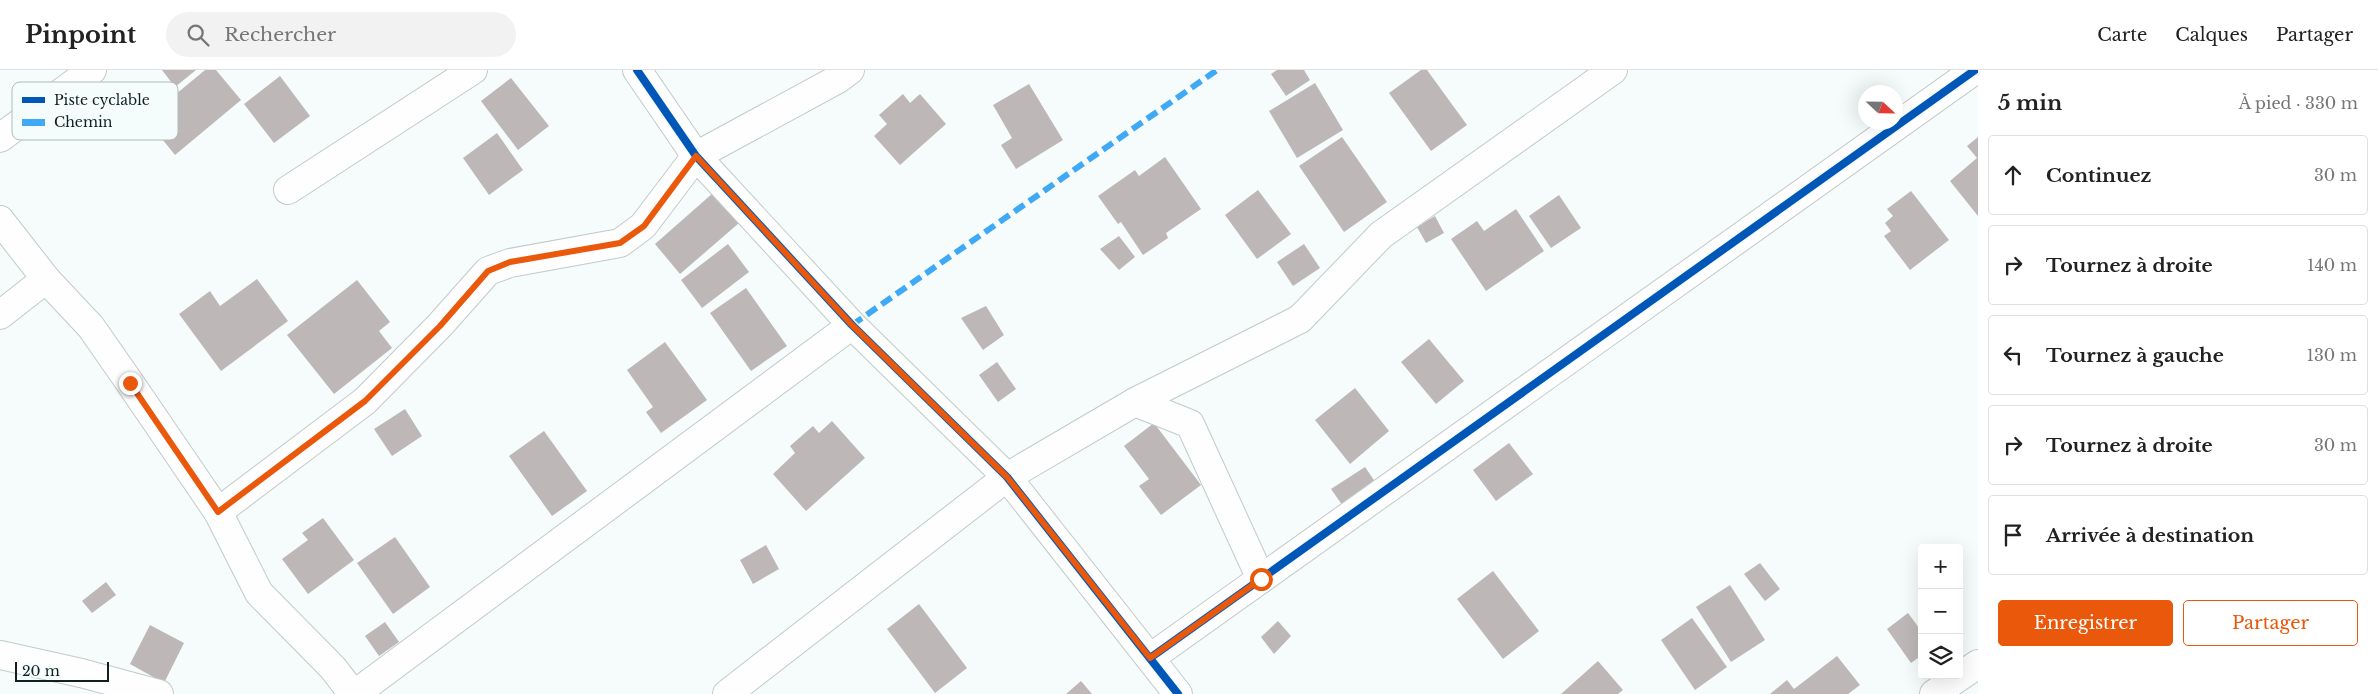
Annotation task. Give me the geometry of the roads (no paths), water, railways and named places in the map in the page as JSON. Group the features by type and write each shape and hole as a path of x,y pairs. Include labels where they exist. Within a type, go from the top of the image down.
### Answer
{"street":[{"path":"76,82 92,70"},
{"path":"288,190 473,70"},
{"path":"637,70 696,156 852,325 1007,477 1178,694"},
{"path":"218,512 365,401 440,326 488,271 510,262 620,243 644,226 696,156 838,79 850,70"},
{"path":"727,694 1007,477 1135,402 1300,319 1381,235 1614,70"},
{"path":"1150,658 1975,70"},
{"path":"0,138 12,129"},
{"path":"0,220 46,279 91,327 218,512 259,593 333,668 354,694 852,325"},
{"path":"0,315 46,279"},
{"path":"1135,402 1190,424 1261,579"},
{"path":"0,655 81,673 159,694"},
{"path":"1934,694 1978,664"}]}
